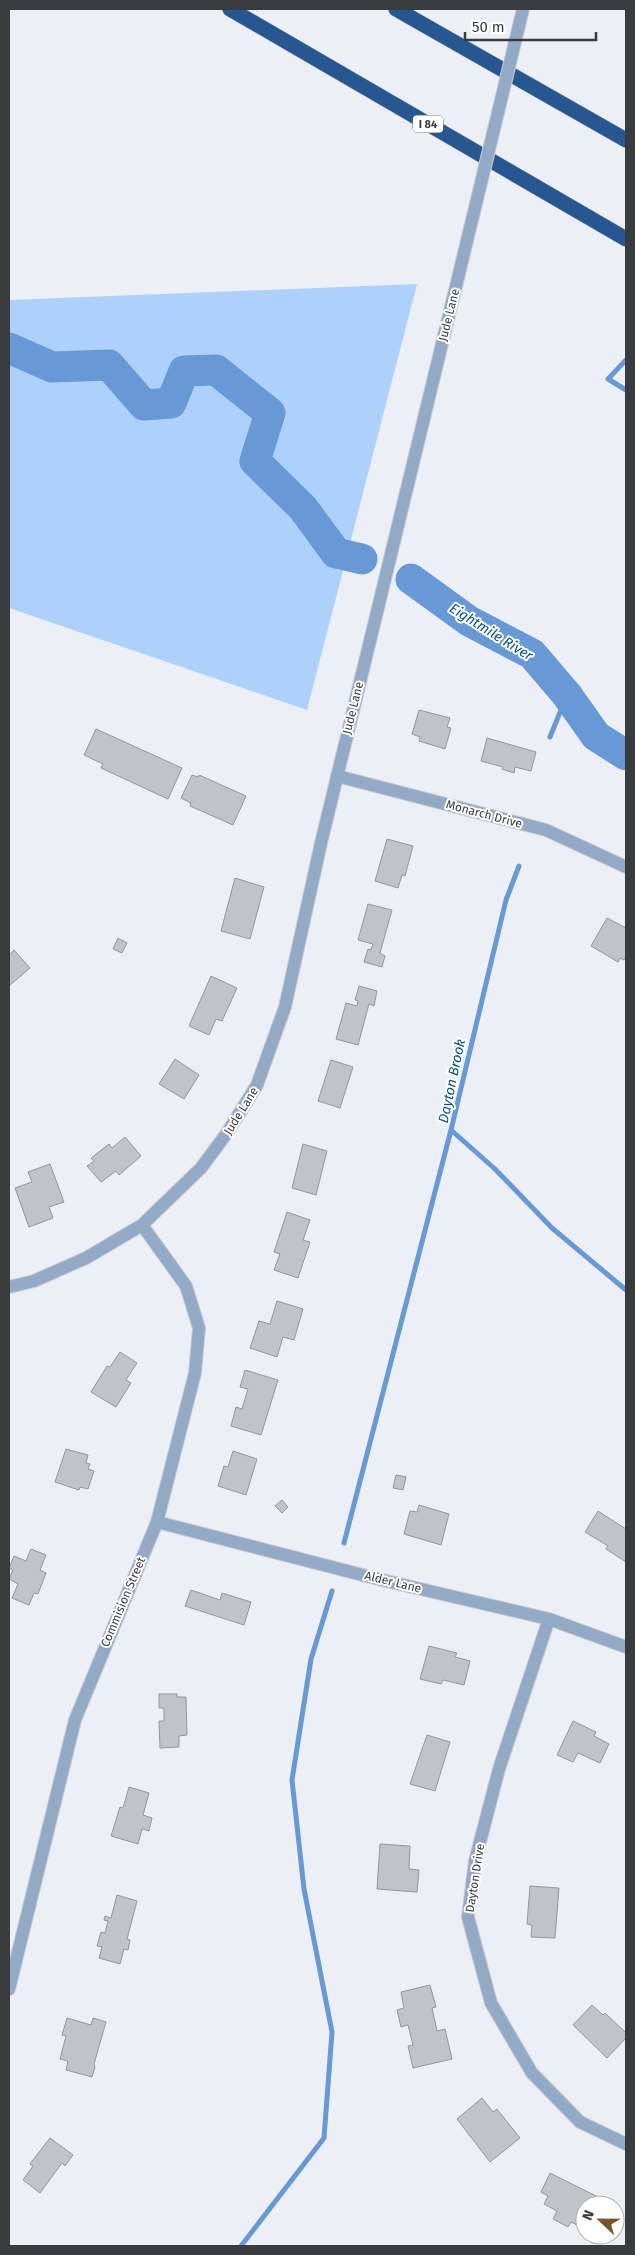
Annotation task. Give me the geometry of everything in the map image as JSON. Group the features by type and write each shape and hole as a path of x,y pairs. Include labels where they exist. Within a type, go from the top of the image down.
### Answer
{"highway":[{"name":"I 84","path":"230,9 626,240"},
{"path":"396,9 626,140"}],"street":[{"name":"Jude Lane","path":"9,1287 34,1281 86,1258 142,1225 201,1168 227,1133 257,1085 285,1007 337,776 523,9"},
{"name":"Monarch Drive","path":"337,776 546,830 626,867"},
{"name":"Commision Street","path":"9,1989 10,1972 75,1720 157,1522 195,1373 199,1328 186,1286 142,1225"},
{"name":"Alder Lane","path":"157,1522 382,1580 549,1619 626,1647"},
{"name":"Dayton Drive","path":"549,1619 499,1768 475,1862 468,1918 492,2002 532,2073 580,2122 626,2144"}],"shaded area":[{"path":"417,284 307,710 9,608 9,300"}],"building":[{"path":"419,710 450,718 447,727 451,728 445,749 419,741 420,737 412,734"},
{"path":"96,729 182,768 168,799 101,768 103,764 84,755"},
{"path":"487,738 536,752 531,771 515,767 514,773 502,769 503,767 481,761"},
{"path":"192,775 198,777 199,775 246,796 233,825 190,806 191,803 181,798"},
{"path":"387,839 413,846 405,876 402,875 398,888 375,881"},
{"path":"235,878 264,887 250,939 221,931"},
{"path":"368,904 392,910 380,953 385,956 382,967 364,962 368,949 371,950 373,944 358,940"},
{"path":"607,918 626,928 626,955 624,960 620,958 618,962 591,946"},
{"path":"118,938 127,943 122,953 113,949"},
{"path":"14,950 30,968 9,986 9,955"},
{"path":"211,976 237,988 222,1021 216,1019 209,1035 189,1026"},
{"path":"359,986 377,991 374,1006 369,1004 358,1045 336,1039 346,1003 357,1006 358,1001 355,1000"},
{"path":"175,1059 199,1075 184,1099 159,1084"},
{"path":"331,1060 353,1067 340,1108 318,1101"},
{"path":"125,1137 141,1156 119,1175 116,1171 101,1182 87,1166 94,1161 91,1158 109,1144 112,1148"},
{"path":"303,1144 327,1151 316,1195 292,1188"},
{"path":"50,1164 64,1202 49,1207 53,1218 29,1227 15,1188 32,1182 28,1172"},
{"path":"287,1212 310,1220 303,1240 310,1242 298,1278 274,1270 280,1254 274,1252"},
{"path":"277,1301 303,1309 294,1340 283,1337 277,1357 250,1348 259,1321 270,1324"},
{"path":"120,1352 137,1363 126,1380 131,1383 116,1407 91,1392 107,1366 110,1367"},
{"path":"245,1370 278,1380 261,1435 231,1426 236,1407 242,1409 248,1389 240,1387"},
{"path":"66,1449 88,1455 86,1463 90,1464 88,1469 94,1471 88,1489 80,1487 79,1490 55,1482"},
{"path":"233,1451 257,1459 246,1495 218,1486 224,1466 228,1467"},
{"path":"396,1475 406,1477 403,1490 393,1488"},
{"path":"282,1500 288,1507 282,1513 275,1506"},
{"path":"419,1505 449,1514 441,1545 404,1534 410,1511 417,1512"},
{"path":"598,1511 626,1529 626,1562 606,1549 608,1546 585,1532"},
{"path":"31,1549 46,1555 40,1570 46,1573 38,1594 34,1593 29,1605 12,1598 18,1584 9,1579 13,1570 9,1568 14,1556 26,1561"},
{"path":"191,1590 220,1600 222,1593 251,1602 244,1625 185,1606"},
{"path":"429,1646 457,1653 455,1657 470,1661 464,1685 443,1680 441,1684 420,1679"},
{"path":"159,1694 177,1694 177,1697 186,1697 187,1735 179,1736 179,1747 160,1748 159,1721 164,1721 164,1708 159,1708"},
{"path":"573,1721 596,1732 594,1736 609,1744 600,1763 578,1753 573,1762 557,1755"},
{"path":"427,1735 450,1742 435,1791 410,1784"},
{"path":"129,1787 149,1793 143,1815 152,1818 149,1831 142,1829 138,1844 111,1836 120,1807 123,1808"},
{"path":"380,1844 410,1846 409,1869 419,1870 417,1892 377,1889"},
{"path":"530,1886 559,1888 555,1938 531,1937 532,1925 527,1924"},
{"path":"117,1895 137,1901 127,1939 130,1940 128,1950 124,1949 120,1964 99,1958 102,1947 97,1946 101,1932 105,1933 108,1921 104,1920 105,1916 111,1918"},
{"path":"430,1985 436,2007 432,2008 437,2031 445,2029 452,2059 413,2068 408,2046 413,2045 408,2025 401,2027 397,2010 404,2008 401,1992"},
{"path":"592,2005 603,2015 605,2013 626,2033 626,2038 607,2058 573,2025"},
{"path":"67,2018 91,2025 93,2018 106,2022 92,2077 66,2070 68,2061 60,2059 66,2036 62,2035"},
{"path":"482,2098 493,2112 497,2109 520,2138 490,2162 457,2119"},
{"path":"50,2138 73,2155 65,2166 62,2163 40,2193 23,2180 33,2166 30,2164"},
{"path":"550,2173 594,2195 575,2195 575,2224 571,2222 568,2227 553,2219 557,2211 544,2204 548,2196 541,2192"}],"waterway":[{"name":"Eightmile River","path":"9,348 52,367 109,365 144,405 171,403 184,371 216,370 270,413 255,461 303,508 336,553 362,559"},
{"path":"626,360 608,379 626,390"},
{"name":"Eightmile River","path":"411,579 469,621 532,654 567,695 596,736 626,755"},
{"name":"Dayton Brook","path":"550,737 567,695"},
{"name":"Dayton Brook","path":"519,866 506,900 451,1130 495,1169 552,1228 626,1290"},
{"path":"344,1543 451,1130"},
{"path":"241,2246 324,2138 332,2032 304,1889 292,1780 311,1659 332,1591"}]}
